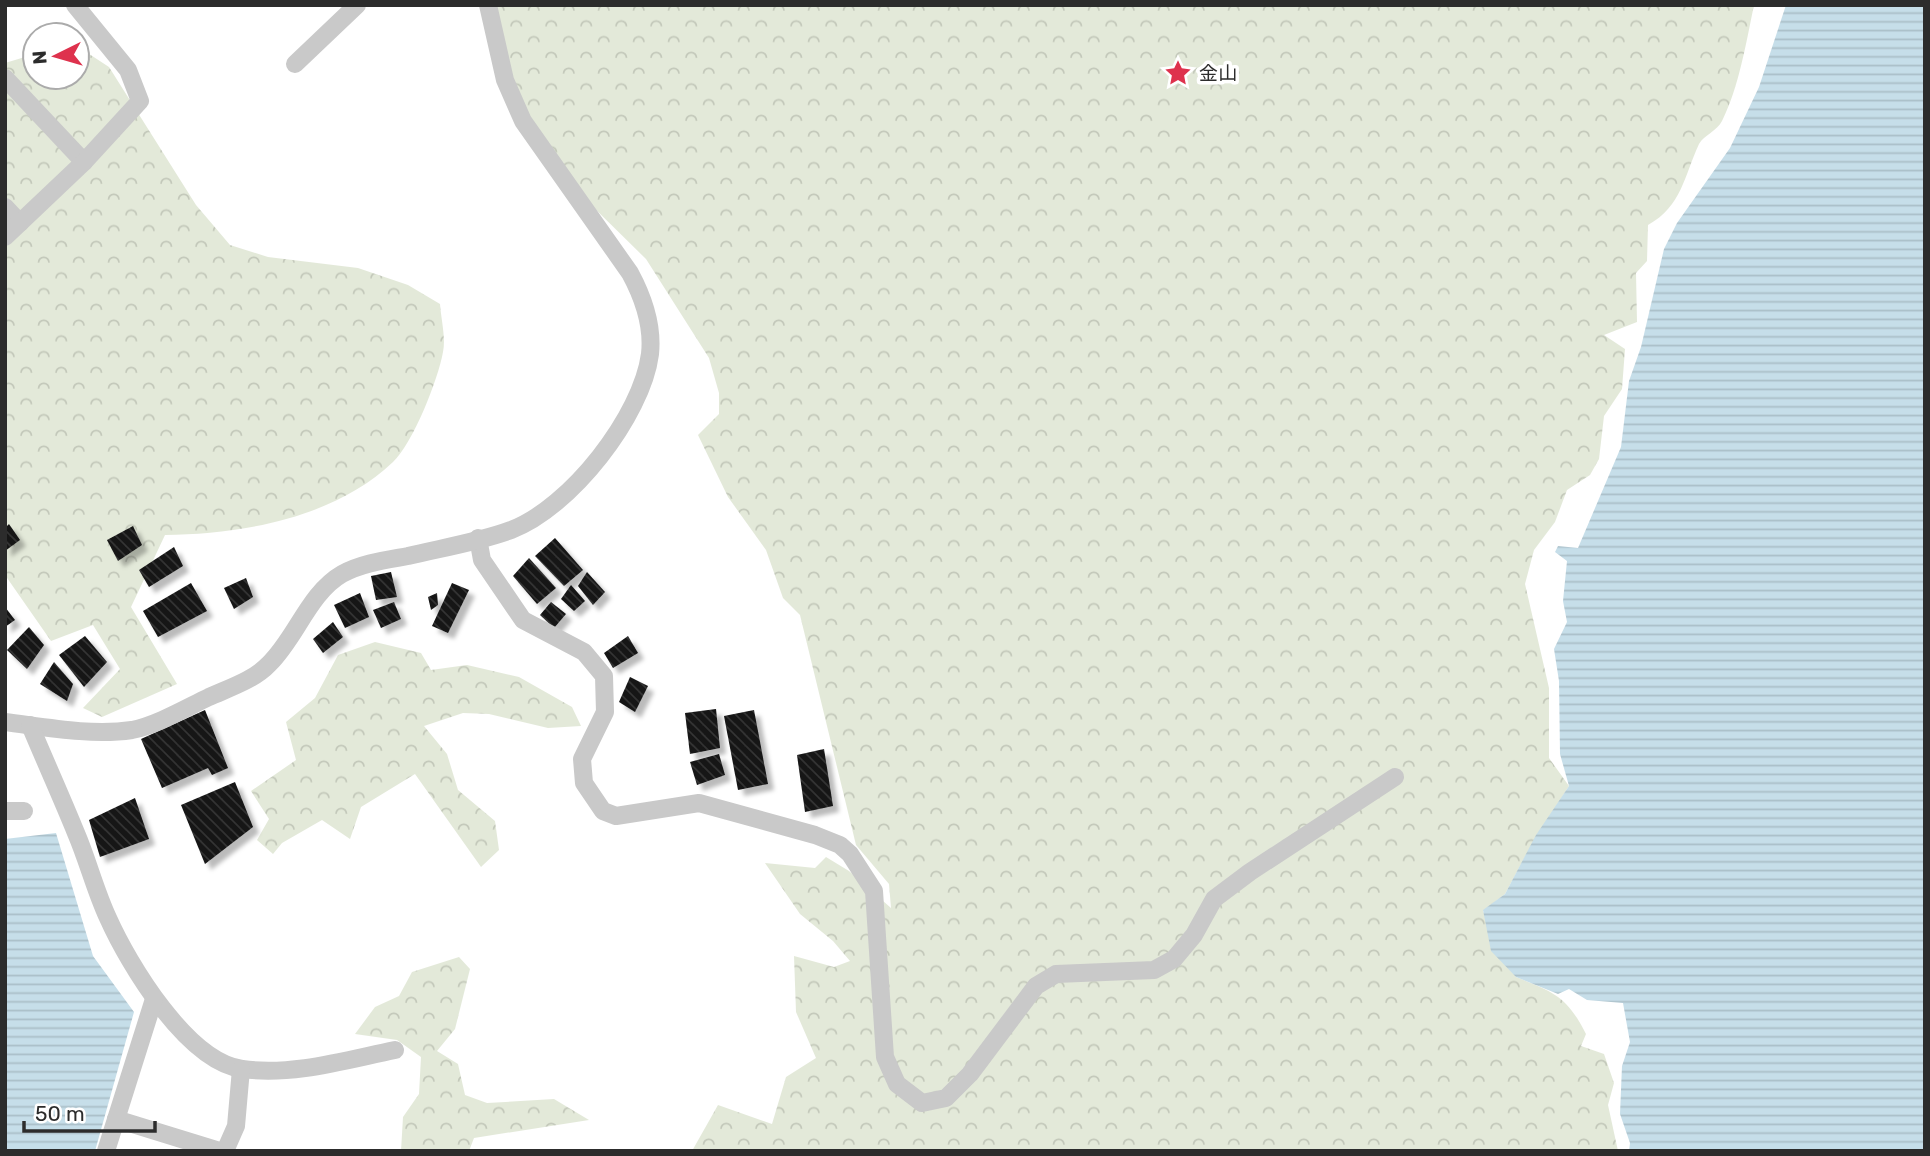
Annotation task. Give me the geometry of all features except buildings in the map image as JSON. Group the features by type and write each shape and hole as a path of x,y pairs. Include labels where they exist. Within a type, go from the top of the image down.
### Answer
{"street":[{"path":"5,237 84,162 140,101 128,70 75,5"},
{"path":"295,64 356,5"},
{"path":"5,722 103,732 134,729 241,683 268,666 322,591 341,575 368,564 511,530 536,517 561,499 578,480 635,404 646,378 650,351 647,314 631,273 523,121 505,80 488,5"},
{"path":"5,78 84,162"},
{"path":"5,207 20,223"},
{"path":"478,538 482,560 523,620 584,652 604,676 605,712 582,759 584,783 603,811 616,816 699,803 815,835 840,845 850,854 874,891 885,1057 897,1084 922,1103 946,1098 970,1074 1036,986 1056,974 1154,970 1174,959 1194,935 1214,899 1250,872 1395,777"},
{"path":"30,725 77,834 108,918 154,999 181,1030 209,1053 241,1069 305,1068 396,1050"},
{"path":"5,811 24,811"},
{"path":"106,1151 154,999"},
{"path":"116,1119 222,1151 236,1126 241,1069"}],"green space":[{"path":"493,5 1754,5 1737,79 1722,121 1699,144 1681,189 1668,209 1648,225 1647,261 1636,273 1637,322 1604,335 1625,349 1622,389 1604,416 1599,459 1590,475 1567,490 1555,522 1534,550 1525,584 1549,688 1549,758 1569,786 1532,844 1505,894 1483,911 1516,977 1549,992 1565,1003 1586,1034 1581,1046 1604,1054 1614,1083 1608,1105 1618,1151 692,1151 718,1105 772,1124 786,1077 816,1058 796,1012 794,956 834,967 850,961 833,941 800,914 765,863 815,868 826,857 849,871 891,908 889,884 856,845 800,615 783,598 766,550 728,497 698,435 719,414 719,393 709,358 646,259 527,142"},
{"path":"91,55 109,67 196,205 230,245 268,257 358,268 408,285 440,304 444,341 436,378 409,441 393,462 343,497 286,519 225,531 165,535 131,607 177,684 102,717 83,708 120,669 93,625 51,641 5,575 5,63 21,58 21,91 91,91"},
{"path":"375,642 421,653 431,670 467,665 519,677 572,707 581,726 548,728 489,714 463,713 424,726 447,754 458,790 495,821 499,850 481,867 415,774 361,807 350,839 322,820 282,843 273,854 257,840 269,819 251,791 296,760 286,722 315,698 338,655"},
{"path":"459,957 470,969 455,1029 437,1051 458,1064 465,1095 487,1103 554,1099 589,1120 474,1138 469,1151 401,1151 403,1117 419,1094 421,1057 397,1040 355,1034 375,1007 399,996 412,972"}],"water":[{"path":"1786,5 1925,5 1925,1151 1629,1151 1630,1143 1620,1114 1622,1066 1630,1042 1623,1003 1587,1000 1569,989 1558,994 1516,977 1491,951 1483,910 1505,894 1536,835 1569,786 1560,754 1559,681 1554,649 1567,622 1563,601 1567,561 1555,552 1558,546 1578,548 1621,447 1629,381 1641,347 1664,249 1677,223 1730,148 1759,87"},
{"path":"56,833 93,956 134,1012 95,1151 5,1151 5,839"}],"place":[{"name":"金山","path":"1178,73"}]}
